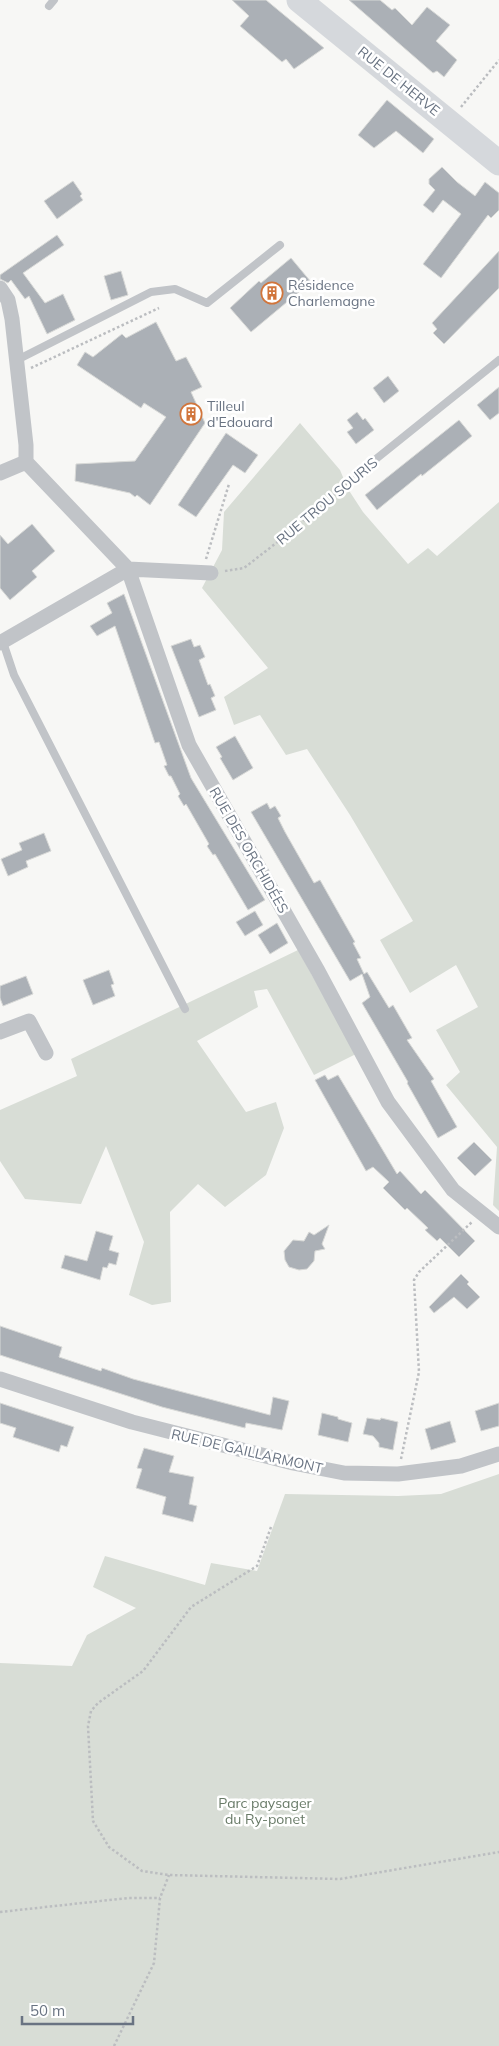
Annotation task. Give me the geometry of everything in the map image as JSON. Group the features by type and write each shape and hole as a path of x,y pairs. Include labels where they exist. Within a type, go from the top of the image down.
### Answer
{"main road":[{"name":"RUE DE HERVE","path":"299,0 499,163"}],"street":[{"path":"0,288 8,300 18,367 26,445 26,462 0,473"},
{"name":"RUE DES ORCHIDÉES","path":"26,462 128,569 189,745 318,971 388,1102 453,1190 499,1227"},
{"path":"2,643 128,569 207,572"},
{"path":"0,1032 29,1021 46,1053"},
{"name":"RUE DE GAILLARMONT","path":"0,1378 132,1422 293,1463 344,1473 398,1474 461,1466 499,1454"}],"lane":[{"path":"18,367 151,292 176,289 208,302 280,245"},
{"name":"RUE TROU SOURIS","path":"361,471 499,360"},
{"path":"2,643 14,674 185,1009"}],"path":[{"path":"448,122 499,60"},
{"path":"18,367 159,308"},
{"name":"RUE TROU SOURIS","path":"207,572 244,568 361,471"},
{"path":"207,572 229,484"},
{"path":"398,1474 419,1372 414,1280 419,1272 482,1213"},
{"path":"270,1527 257,1566 191,1607 143,1670 98,1703 91,1712 88,1726 93,1821 109,1847 142,1871 169,1874 340,1878 499,1852"},
{"path":"114,2046 154,1963 160,1898 169,1874"},
{"path":"0,1912 128,1898 160,1898"}],"green space":[{"path":"300,423 340,470 348,489 363,512 408,564 428,548 437,556 499,502 499,1211 493,1205 497,1147 446,1085 460,1072 436,1030 478,1007 456,965 410,993 380,940 413,921 350,815 307,749 286,755 260,715 234,725 224,697 268,668 202,588 222,550 224,512"},
{"path":"298,950 356,1054 314,1075 267,989 254,991 258,1007 197,1041 246,1112 276,1102 284,1128 266,1175 225,1207 198,1184 170,1212 171,1302 152,1305 129,1295 144,1242 106,1146 81,1204 25,1199 0,1161 0,1110 77,1076 71,1059"},
{"name":"Parc paysager du Ry-ponet","path":"499,1474 499,2046 0,2046 0,1663 72,1666 87,1635 136,1608 93,1587 105,1556 205,1585 211,1563 257,1571 285,1494 398,1496 441,1494"}],"building":[{"path":"232,0 266,0 324,48 294,69 286,59 282,62 240,26 249,16"},
{"path":"349,0 380,0 392,10 395,8 412,25 427,7 450,25 436,41 457,60 444,77 437,71 433,73"},
{"path":"387,100 434,139 423,153 396,131 374,148 358,135"},
{"path":"442,167 475,196 485,182 499,193 499,210 491,218 488,215 441,278 423,264 461,214 443,200 433,213 423,205 435,190 429,184 429,179"},
{"path":"73,181 82,194 80,196 83,200 57,219 44,201"},
{"path":"57,235 64,245 23,273 45,303 63,294 75,320 47,334 29,296 25,299 11,280 8,283 0,279 0,275"},
{"path":"499,251 499,288 444,344 433,333 437,329 432,323"},
{"name":"Résidence Charlemagne","path":"291,258 311,282 251,332 230,308 259,281 261,283"},
{"path":"121,271 128,295 111,300 104,276"},
{"name":"Tilleul d'Edouard","path":"156,322 176,361 186,357 202,387 191,392 205,423 150,505 137,495 135,497 130,493 75,481 76,464 135,461 166,417 144,403 141,408 77,365 85,352 93,357 122,334 126,338"},
{"path":"388,376 399,391 384,403 373,388"},
{"path":"499,387 499,413 490,420 477,405"},
{"path":"357,412 363,420 365,418 374,430 356,444 347,432 353,428 347,420"},
{"path":"459,420 472,436 377,510 365,495"},
{"path":"226,433 258,455 245,473 233,465 196,517 178,505"},
{"path":"32,524 55,551 32,571 37,577 10,600 0,588 0,535 8,544"},
{"path":"124,594 191,778 265,900 248,910 215,854 213,855 207,846 209,844 186,804 184,806 178,796 180,794 164,766 167,765 159,742 155,743 115,626 97,636 90,626 112,613 107,603"},
{"path":"191,639 194,647 200,645 205,657 199,660 208,685 210,684 215,696 211,698 216,710 199,717 171,646"},
{"path":"235,736 253,768 233,780 216,747"},
{"path":"267,803 270,809 275,806 281,816 278,818 314,883 320,880 355,942 353,943 361,958 357,959 364,974 367,972 389,1008 393,1005 412,1038 407,1040 434,1079 431,1081 457,1127 438,1138 362,1003 370,997 362,974 350,981 251,812"},
{"path":"44,833 51,851 26,861 28,867 8,876 1,859 22,850 19,843"},
{"path":"255,911 263,925 245,936 236,922"},
{"path":"277,923 288,943 270,954 258,935"},
{"path":"109,970 114,984 111,985 115,996 93,1005 83,980"},
{"path":"26,976 33,994 3,1006 0,998 0,986"},
{"path":"325,1075 328,1080 338,1075 397,1174 400,1171 421,1194 425,1190 475,1241 459,1257 440,1238 437,1241 425,1230 428,1228 407,1208 405,1210 383,1188 389,1182 373,1167 366,1171 315,1080"},
{"path":"474,1142 492,1160 475,1176 457,1158"},
{"path":"329,1225 322,1244 325,1249 315,1251 314,1261 307,1269 299,1270 289,1267 285,1260 284,1251 293,1240 304,1241 309,1232 314,1235"},
{"path":"96,1231 113,1236 109,1250 119,1253 116,1265 109,1263 107,1268 103,1267 100,1280 61,1268 65,1255 87,1261"},
{"path":"461,1274 469,1282 467,1284 480,1297 467,1309 454,1297 434,1313 429,1307"},
{"path":"0,1326 62,1347 59,1357 101,1371 102,1368 133,1379 270,1415 273,1397 289,1401 282,1430 246,1423 245,1428 162,1407 0,1355"},
{"path":"0,1403 74,1427 67,1447 61,1445 59,1452 13,1437 16,1428 0,1423"},
{"path":"499,1403 499,1426 481,1431 475,1411"},
{"path":"322,1413 352,1423 348,1442 318,1435"},
{"path":"367,1418 380,1420 381,1418 398,1422 393,1450 379,1447 379,1443 373,1436 363,1434"},
{"path":"450,1421 456,1442 431,1450 425,1429"},
{"path":"144,1448 174,1456 169,1472 194,1477 189,1504 197,1506 193,1522 162,1514 166,1497 136,1488 142,1469 137,1468"}],"place":[{"name":"Résidence Charlemagne","path":"272,293"},
{"name":"Tilleul d'Edouard","path":"191,414"}]}
